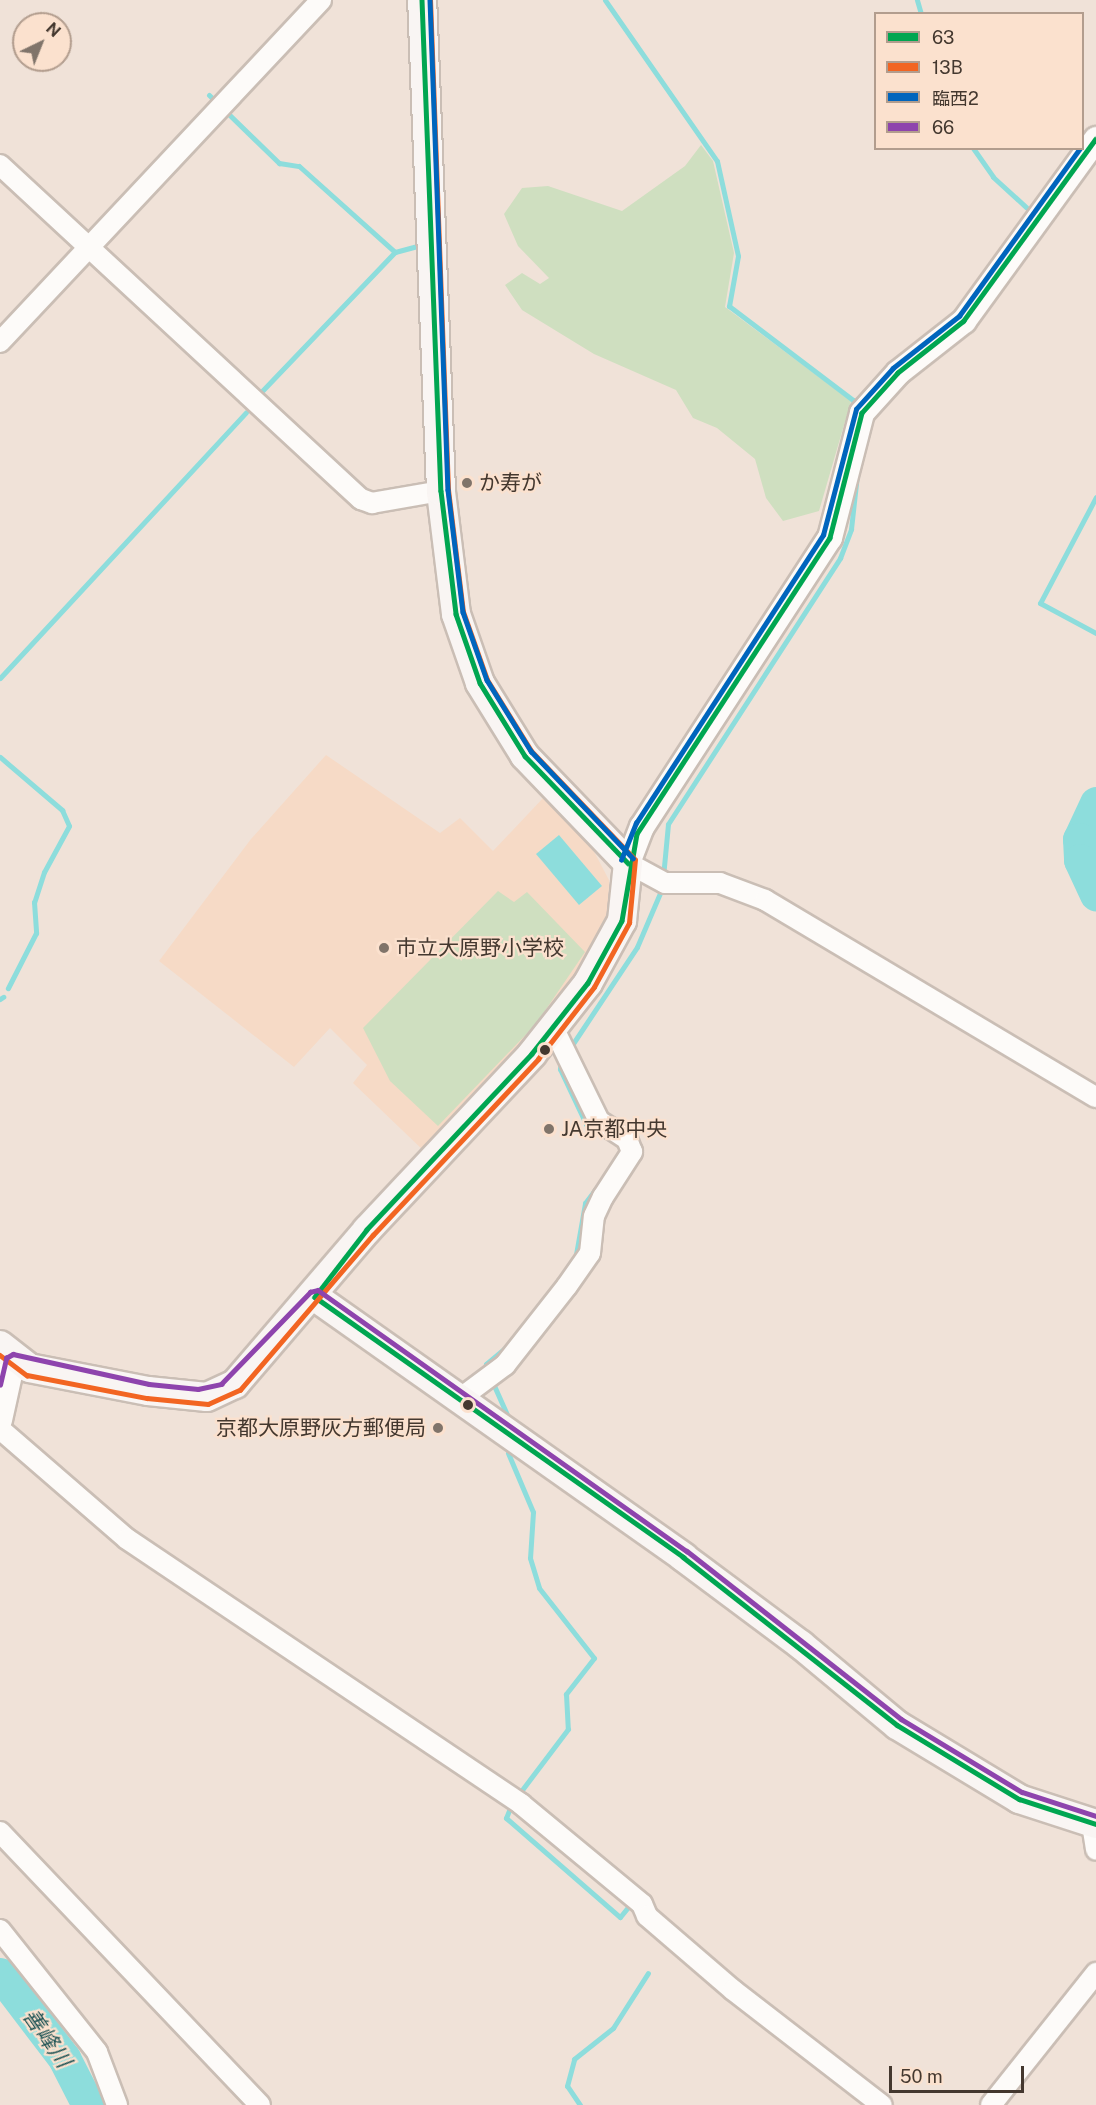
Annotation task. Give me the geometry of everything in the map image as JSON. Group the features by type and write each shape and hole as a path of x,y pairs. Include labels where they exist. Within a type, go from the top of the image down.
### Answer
{"main road":[{"path":"7,1353 137,1389 207,1397 242,1378 315,1297 367,1230 553,1027 618,930 628,899 628,863 525,756 480,682 456,614 441,491 422,0"},
{"path":"315,1297 783,1631 897,1725 1019,1799 1095,1833"}],"street":[{"path":"0,342 321,0"},
{"path":"1096,139 964,321 898,373 862,413 830,538 642,827 628,863 665,883 720,883 765,900 1096,1097"},
{"path":"0,165 361,499 379,502 441,491"},
{"path":"458,1400 505,1365 567,1286 590,1253 594,1216 603,1197 632,1152 627,1138 599,1121 553,1027"},
{"path":"0,1420 7,1353"},
{"path":"0,1429 127,1539 515,1800 642,1904 647,1916 734,1990 882,2105"},
{"path":"0,1832 260,2105"},
{"path":"0,1930 97,2052 117,2105"},
{"path":"991,2105 1096,1973"}],"shaded area":[{"name":"市立大原野小学校","path":"326,755 440,833 460,818 493,851 545,796 589,842 609,880 608,936 549,1019 426,1153 353,1083 367,1065 330,1028 294,1067 159,961 251,839"}],"green space":[{"path":"701,145 713,161 734,253 725,307 851,401 819,511 783,521 766,498 755,459 717,428 693,418 676,390 594,354 522,310 505,285 522,273 540,284 549,278 518,246 504,214 522,188 548,186 622,211 685,166"},
{"path":"498,891 514,902 527,892 585,952 536,1024 438,1126 390,1081 363,1028"}],"water":[{"path":"559,835 602,886 579,905 536,854"}],"waterway":[{"path":"605,0 717,161 738,256 729,306 853,400 855,409"},
{"path":"917,0 920,12"},
{"path":"209,95 279,163 299,166 395,252"},
{"path":"974,150 993,177 1026,207"},
{"path":"262,391 395,252 421,245"},
{"path":"0,678 246,412"},
{"path":"663,877 668,824 840,558 851,529 857,475"},
{"path":"1096,497 1040,603 1096,633"},
{"path":"0,757 62,810 69,826 44,872 34,902 36,933 8,988"},
{"path":"1096,803 1079,839 1080,860 1096,894"},
{"path":"570,1048 637,947 663,886"},
{"path":"561,1058 560,1069 586,1124 596,1130"},
{"path":"575,1260 585,1203 604,1178"},
{"path":"488,1371 486,1364 509,1345"},
{"path":"492,1381 507,1414"},
{"path":"508,1453 533,1512 530,1558 539,1588 594,1658 566,1694 568,1729 518,1795"},
{"path":"512,1803 506,1818 620,1917 629,1906"},
{"path":"580,2105 567,2086 574,2059 613,2028 648,1973"},
{"name":"善峰川","path":"0,1974 64,2058 88,2105"}],"transit line":[{"name":"63","path":"422,0 441,491 456,614 480,683 525,756 628,863"},
{"name":"13B","path":"0,1355 27,1375 147,1398 208,1404 240,1390 373,1235 538,1059 594,987 629,923 635,860 531,751 487,680 463,612 448,490 430,0"},
{"name":"臨西2","path":"430,0 448,490 463,612 487,680 531,751 633,858"},
{"name":"63","path":"1096,139 964,321 898,373 862,413 830,538 637,834 622,921 588,983 532,1054 367,1230 315,1297 683,1557 897,1725 1019,1799 1096,1824"},
{"name":"臨西2","path":"621,860 636,823 823,535 856,409 893,368 959,316 1079,150"},
{"name":"66","path":"0,1385 6,1358 13,1354 149,1384 198,1389 221,1384 310,1292 318,1290 687,1551 901,1719 1022,1792 1096,1816"}],"place":[{"name":"か寿が","path":"467,483"},
{"name":"市立大原野小学校","path":"384,948"},
{"name":"JA京都中央","path":"549,1129"},
{"name":"京都大原野灰方郵便局","path":"438,1428"}]}
